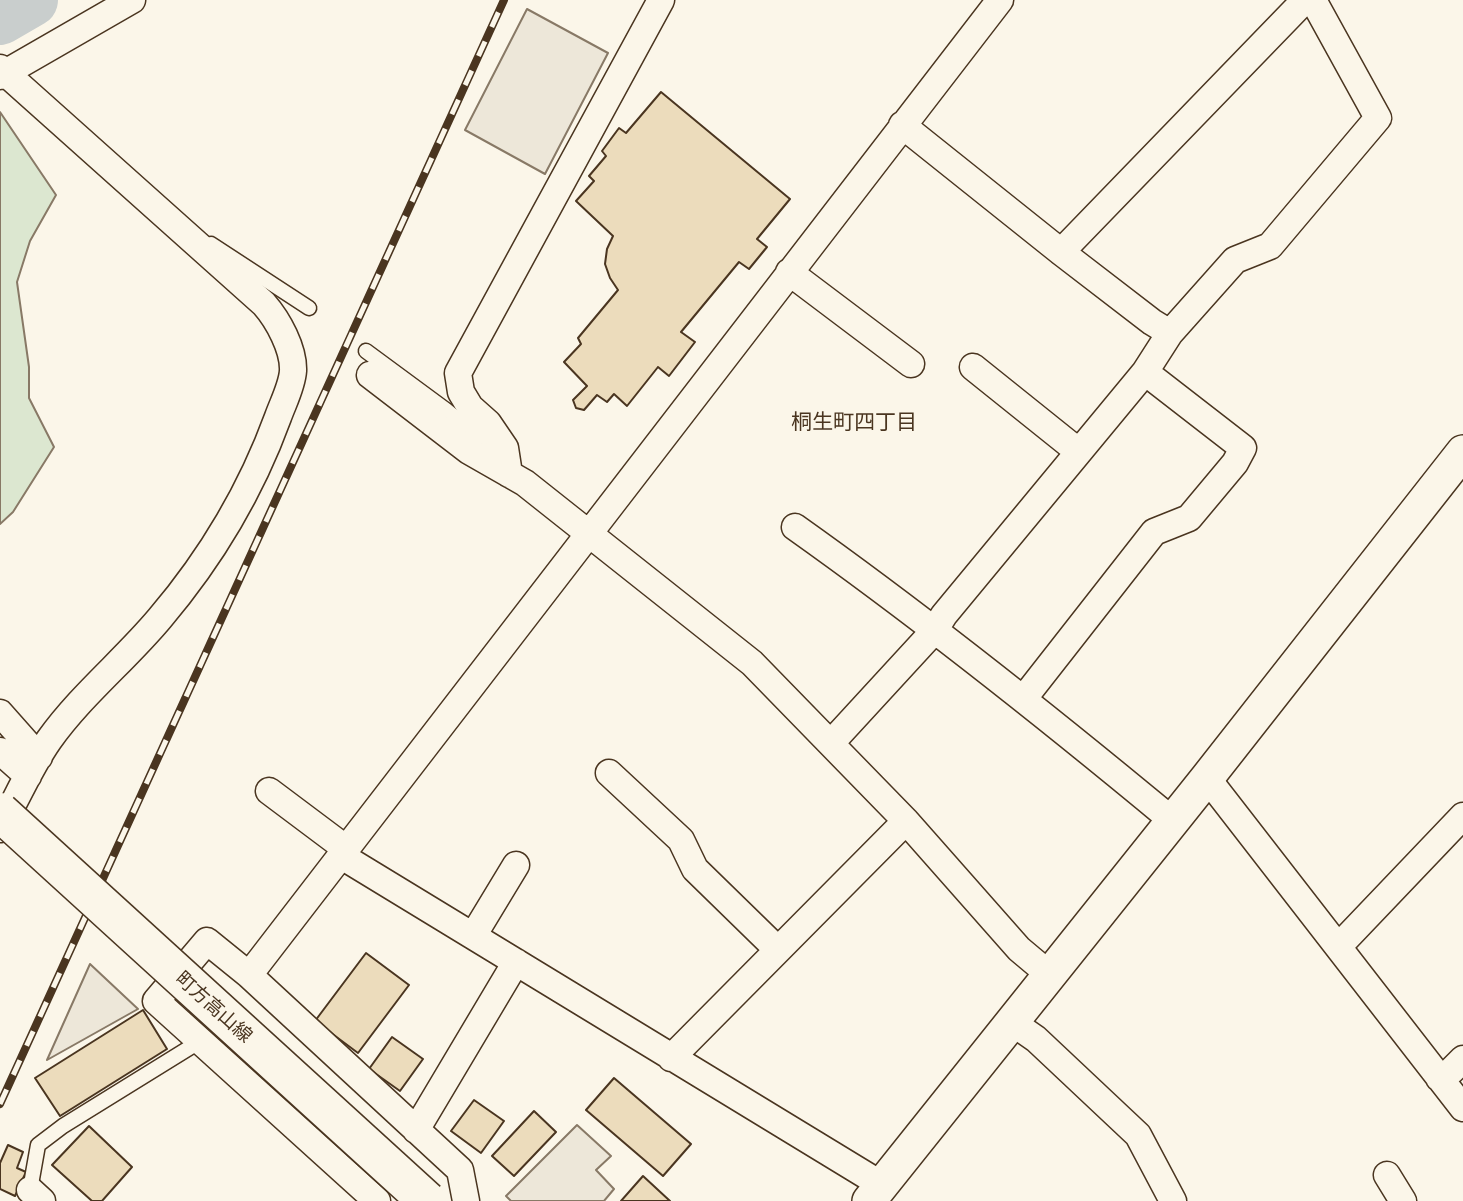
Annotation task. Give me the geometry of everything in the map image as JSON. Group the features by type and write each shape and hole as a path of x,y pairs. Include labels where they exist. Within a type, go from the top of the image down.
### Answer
{"main road":[{"name":"町方高山線","path":"0,812 428,1201"}],"street":[{"path":"0,829 34,766 67,717 159,620 192,579 218,540 263,458 293,371 285,338 275,317 1,72 132,0"},
{"path":"508,467 505,448 488,423 470,407 461,392 458,373 661,0"},
{"path":"248,975 1000,0"},
{"path":"1060,253 1305,0"},
{"path":"831,743 934,631 944,615 1145,372 1170,332 1235,261 1270,246 1378,118 1313,0"},
{"path":"902,125 1060,253 1152,322 1170,332"},
{"path":"789,272 911,364"},
{"path":"368,363 469,452 508,467 752,663 905,821 1019,949 1050,975"},
{"path":"973,367 1069,444 1080,449"},
{"path":"1024,698 1154,532 1189,518 1235,463 1243,448 1145,372"},
{"path":"268,791 343,852 671,1058 876,1193 1463,453"},
{"path":"795,527 862,574 1024,698 1173,821"},
{"path":"0,713 34,766"},
{"path":"0,751 34,766"},
{"path":"609,773 681,840 695,869 778,950"},
{"path":"1207,778 1463,1108"},
{"path":"1338,947 1463,816"},
{"path":"671,1058 905,821"},
{"path":"473,936 516,865"},
{"path":"377,1201 156,1001 206,941 248,975 460,1170 466,1201"},
{"path":"416,1130 516,962"},
{"path":"1013,1023 1037,1038 1138,1135 1173,1201"},
{"path":"1439,1078 1463,1059"},
{"path":"1387,1175 1403,1201"}],"lane":[{"path":"170,221 229,254 309,309"},
{"path":"36,1195 38,1145 63,1126 202,1040"}],"green space":[{"path":"0,112 56,195 30,241 17,282 29,367 29,398 54,447 13,512 0,524"}],"shaded area":[{"path":"527,9 608,53 545,174 465,130"},
{"path":"90,964 138,1009 47,1060"},
{"path":"577,1125 611,1156 596,1170 614,1189 604,1201 511,1201 506,1196"}],"building":[{"path":"661,92 790,199 757,239 767,247 749,269 739,262 681,332 695,342 669,376 658,367 627,406 614,394 607,402 597,395 584,410 576,408 573,400 587,386 564,362 581,344 578,338 618,290 605,264 607,249 613,236 576,201 594,181 589,176 606,156 602,151 619,128 626,133"},
{"path":"366,953 409,985 358,1053 315,1021"},
{"path":"143,1010 167,1049 60,1116 35,1078"},
{"path":"392,1037 423,1059 400,1091 369,1069"},
{"path":"614,1078 691,1144 663,1176 586,1110"},
{"path":"474,1100 504,1121 481,1153 451,1131"},
{"path":"534,1111 556,1132 514,1176 492,1156"},
{"path":"89,1126 132,1167 102,1201 92,1201 52,1165"},
{"path":"8,1145 23,1152 17,1168 26,1172 15,1196 0,1189 0,1163"},
{"path":"643,1176 670,1201 621,1201"}],"waterway":[{"path":"0,18 31,0"}],"railway":[{"path":"0,1104 504,0"}],"district":[{"name":"桐生町四丁目","path":"854,422"}]}
